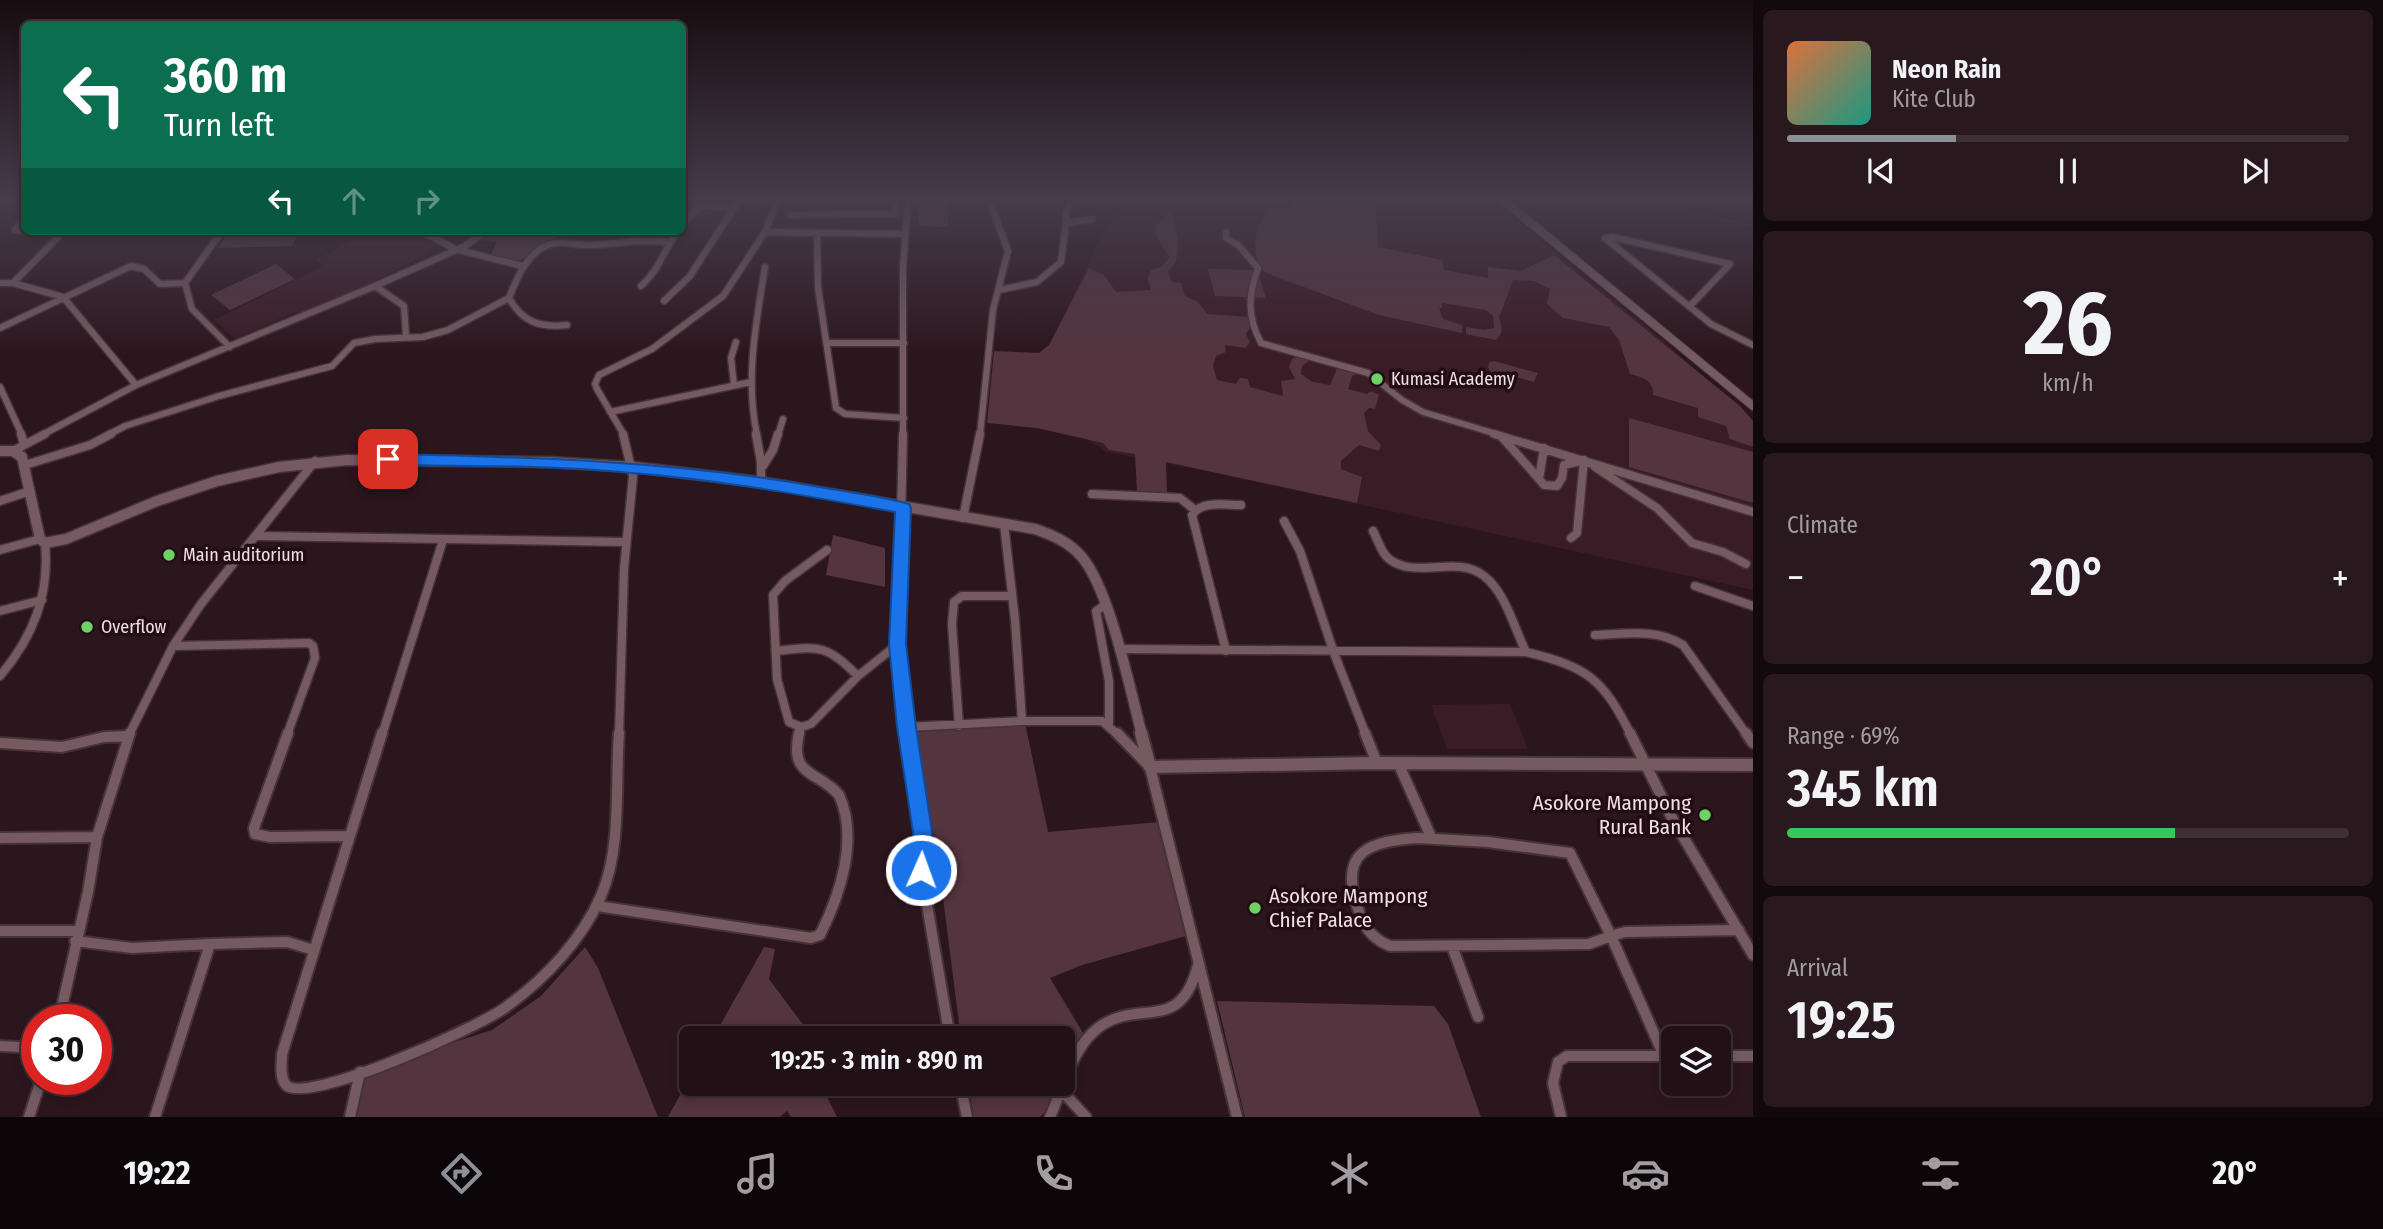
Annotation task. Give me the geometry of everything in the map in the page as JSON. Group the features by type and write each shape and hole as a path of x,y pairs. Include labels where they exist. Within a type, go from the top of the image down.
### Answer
{"street":[{"path":"13,283 43,252"},
{"path":"185,283 207,252"},
{"path":"0,452 13,451 136,385 375,286 446,252"},
{"path":"470,252 522,266"},
{"path":"25,465 90,445 125,426 219,396 332,366 346,348 354,343 406,336 423,337 448,330 509,298 522,266 541,252"},
{"path":"641,286 657,272 663,252"},
{"path":"664,301 690,276 705,252"},
{"path":"443,540 278,1072 284,1083 293,1090 304,1091 360,1072 486,1021 532,986 576,939 597,906 609,874 614,845 615,790 623,698 626,542 633,467 620,428 595,384 599,375 652,349 723,296 752,252"},
{"path":"817,252 818,287 839,412 904,418"},
{"path":"904,252 903,508 898,644 906,727 922,832 921,870 948,1026"},
{"path":"962,518 979,447 990,335 1008,252"},
{"path":"999,290 1037,282 1061,262 1061,252"},
{"path":"1244,252 1258,268 1249,294 1254,329 1261,342 1368,373 1402,400 1423,412 1753,512"},
{"path":"1566,252 1753,407"},
{"path":"1621,252 1719,329 1753,345"},
{"path":"1678,252 1730,264 1690,306"},
{"path":"0,328 136,265 145,268 160,284 185,283"},
{"path":"761,482 763,466 753,423 751,382 765,267"},
{"path":"0,283 13,283 63,297 136,385"},
{"path":"185,283 192,309 230,347"},
{"path":"375,286 404,306 406,336"},
{"path":"509,298 517,314 524,318 543,326 567,326"},
{"path":"734,385 732,358 736,342"},
{"path":"827,343 904,344"},
{"path":"610,412 751,382"},
{"path":"0,387 19,426 24,444"},
{"path":"763,466 773,450 783,419"},
{"path":"1499,434 1544,485 1557,486 1562,478 1565,454"},
{"path":"1532,444 1527,459 1539,479"},
{"path":"1539,479 1544,448"},
{"path":"0,676 28,637 42,600 48,562 25,465 22,457 13,451"},
{"path":"0,550 66,539 157,501 217,481 315,461 457,460 633,467 761,482 1046,533 1080,554 1097,579 1119,649 1150,767 1237,1117"},
{"path":"1564,465 1584,460 1657,508 1692,543 1723,552 1746,564"},
{"path":"1571,538 1577,533 1584,460"},
{"path":"62,1004 88,892 97,837 129,736 173,646 201,604 258,536 315,461"},
{"path":"0,501 30,491"},
{"path":"1093,494 1180,498 1195,510"},
{"path":"1226,651 1192,515 1195,510 1216,504 1241,505"},
{"path":"1284,521 1300,551 1334,653 1377,763"},
{"path":"1004,524 1022,721"},
{"path":"1373,531 1385,555 1392,562 1473,569 1484,575 1493,586 1526,652"},
{"path":"258,536 626,542"},
{"path":"827,550 785,580 773,595 783,713 789,722 801,727 811,724 858,676 898,644"},
{"path":"1695,586 1753,606"},
{"path":"959,726 952,624 954,602 962,596 1012,596"},
{"path":"0,611 42,600"},
{"path":"1105,605 1096,611 1099,643 1110,689 1109,723 1135,755 1150,767 1377,763 1753,765"},
{"path":"1595,635 1656,634 1675,638 1683,645 1753,743"},
{"path":"173,646 309,643 313,646 315,658 254,828 255,834 270,837 349,836"},
{"path":"776,652 812,647 828,648 858,676"},
{"path":"1119,649 1334,653 1526,652 1558,660 1600,683 1613,699 1672,818 1753,954"},
{"path":"906,727 1022,721 1109,723"},
{"path":"597,906 811,938 820,935 846,867 848,839 842,800 836,791 808,775 802,768 795,747 801,727"},
{"path":"0,743 62,747 104,737 129,736"},
{"path":"1399,765 1432,839"},
{"path":"0,838 97,837"},
{"path":"1661,1041 1610,934 1570,853 1432,839 1387,842 1366,850 1352,866 1354,898 1367,933 1378,942 1390,946 1588,944 1598,943 1610,934 1625,932 1739,930"},
{"path":"0,931 76,936 131,948 287,942 314,950"},
{"path":"155,1117 210,944"},
{"path":"1452,946 1478,1017"},
{"path":"1075,1066 1091,1035 1109,1020 1163,1009 1184,999 1192,986 1199,962"},
{"path":"0,1046 21,1047"},
{"path":"1562,1117 1553,1083 1558,1062 1567,1056 1661,1056"},
{"path":"1731,1056 1753,1056"},
{"path":"350,1117 360,1072"},
{"path":"29,1117 36,1095"},
{"path":"963,1096 967,1117"},
{"path":"1050,1117 1060,1096"},
{"path":"1067,1096 1086,1117"}],"shaded area":[{"path":"330,252 430,252 361,289 299,315 295,312 235,339 214,320 323,266 316,260"},
{"path":"492,252 533,252 515,261"},
{"name":"Kumasi Academy","path":"1094,252 1555,252 1666,343 1753,421 1753,590 1197,469 1107,452 1085,438 1047,352"},
{"path":"1167,252 1178,252 1168,272 1172,282 1181,283 1185,296 1198,302 1207,314 1249,317 1251,326 1246,334 1250,342 1246,348 1225,345 1226,352 1216,356 1213,366 1217,380 1236,384 1240,378 1248,379 1250,387 1283,396 1281,381 1295,379 1289,367 1292,359 1306,353 1312,359 1302,366 1301,374 1313,382 1330,385 1339,364 1348,364 1360,373 1352,376 1348,389 1367,394 1371,391 1379,395 1375,409 1369,408 1364,413 1368,431 1381,445 1379,451 1359,445 1341,461 1341,469 1362,477 1357,503 1166,462 1167,494 1137,492 1135,454 1109,450 1103,443 1037,428 987,423 994,351 1039,353 1049,345 1089,268 1104,275 1116,292 1151,290 1148,278 1151,270 1161,267 1170,257"},
{"path":"1256,252 1403,252 1442,260 1444,270 1488,278 1488,267 1521,271 1554,255 1740,406 1753,421 1753,447 1730,439 1726,426 1698,417 1698,408 1653,395 1649,383 1630,374 1619,340 1609,327 1563,318 1547,304 1550,289 1534,281 1513,280 1499,318 1502,330 1496,340 1466,334 1466,327 1484,330 1494,328 1493,316 1486,310 1442,303 1442,308 1439,308 1443,319 1462,325 1462,333 1379,315 1266,273"},
{"path":"276,264 295,279 230,310 211,295"},
{"path":"1208,269 1257,270 1266,298 1215,296"},
{"path":"1489,362 1538,373 1534,382 1501,373 1495,377 1488,368"},
{"path":"1629,418 1753,452 1753,503 1629,467"},
{"path":"833,535 885,548 885,587 826,575"},
{"path":"1510,704 1528,749 1447,749 1431,705"},
{"path":"1025,723 1048,832 1159,822 1186,936 1082,965 1050,978 1083,1033 1075,1050 1075,1026 959,1026 937,852 914,733 944,728"},
{"path":"585,947 598,968 658,1117 350,1117 360,1072 492,1030 541,996"},
{"path":"764,947 775,949 769,979 804,1026 720,1026"},
{"path":"1217,1001 1434,1006 1448,1024 1481,1117 1245,1117"},
{"path":"680,1096 826,1096 837,1117 791,1117 787,1111 780,1117 668,1117"},
{"path":"970,1096 1054,1096 1049,1108 1040,1117 974,1117"}],"place":[{"name":"Kumasi Academy","path":"1377,379"},
{"name":"Main auditorium","path":"169,555"},
{"name":"Overflow","path":"87,627"},
{"name":"Asokore Mampong Rural Bank","path":"1705,815"},
{"name":"Asokore Mampong Chief Palace","path":"1255,908"}],"route":[{"path":"388,459 549,462 633,467 761,482 903,508 898,644 906,727 922,832 921,870"}]}
